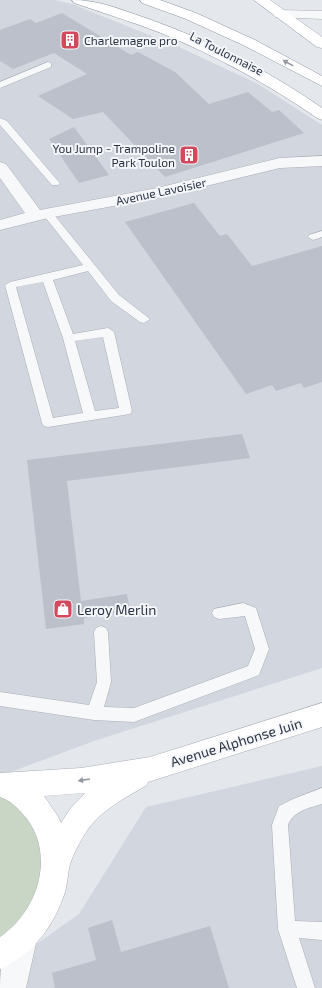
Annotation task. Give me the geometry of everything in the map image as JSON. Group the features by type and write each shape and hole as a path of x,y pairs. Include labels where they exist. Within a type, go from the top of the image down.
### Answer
{"main road":[{"path":"69,0 164,30"},
{"path":"79,0 164,30 209,49 261,77 322,115"},
{"name":"La Toulonnaise","path":"105,0 178,27 278,79 322,106"},
{"name":"La Toulonnaise","path":"147,0 191,16 250,42 322,82"},
{"path":"261,0 322,44"},
{"name":"Avenue Alphonse Juin","path":"4,785 81,781 150,769 322,715"},
{"name":"Avenue Alphonse Juin","path":"56,864 72,831 84,812 112,790 150,769"},
{"path":"4,785 28,798 44,816 54,839 56,864 52,891 40,916 11,946"}],"street":[{"path":"280,14 322,15"},
{"name":"Avenue Lavoisier","path":"0,225 42,214 157,193 280,163 322,161"},
{"path":"0,167 42,214"},
{"path":"11,946 11,988"}],"lane":[{"path":"0,85 48,66"},
{"path":"0,121 4,123 55,183"},
{"path":"42,214 90,267 115,298 144,319"},
{"path":"69,338 108,332 126,411 48,423 10,285 48,278 90,267"},
{"path":"48,278 69,338 90,417"},
{"path":"0,699 94,713 134,715 254,670 262,649 252,612 243,609 220,613"},
{"path":"94,713 104,682 101,632"},
{"path":"306,988 287,929 280,825 285,812 299,804 322,796"},
{"path":"287,929 322,930"}],"shaded area":[{"path":"0,0 54,0 72,4 179,47 258,84 322,125 322,668 94,741 0,776"},
{"path":"322,766 322,988 0,988 0,970 79,914 146,807"}],"green space":[{"path":"0,784 7,786 56,864 0,954"}],"building":[{"path":"62,13 131,55 138,52 175,72 209,104 248,92 272,112 279,110 304,133 165,177 103,112 73,119 38,96 87,74 54,53 13,69 0,61 0,30 30,19 36,23"},
{"path":"74,127 109,175 79,183 49,139"},
{"path":"194,203 220,236 227,234 252,266 322,246 322,382 304,388 301,383 276,391 272,385 246,394 125,222"},
{"path":"242,434 250,458 67,481 81,601 127,594 130,611 84,618 84,624 46,629 27,460"},
{"path":"112,920 121,952 210,926 229,988 55,988 52,973 96,960 88,928"}],"place":[{"name":"Charlemagne pro","path":"70,40"},
{"name":"You Jump - Trampoline Park Toulon","path":"189,155"},
{"name":"Leroy Merlin","path":"63,609"}]}
